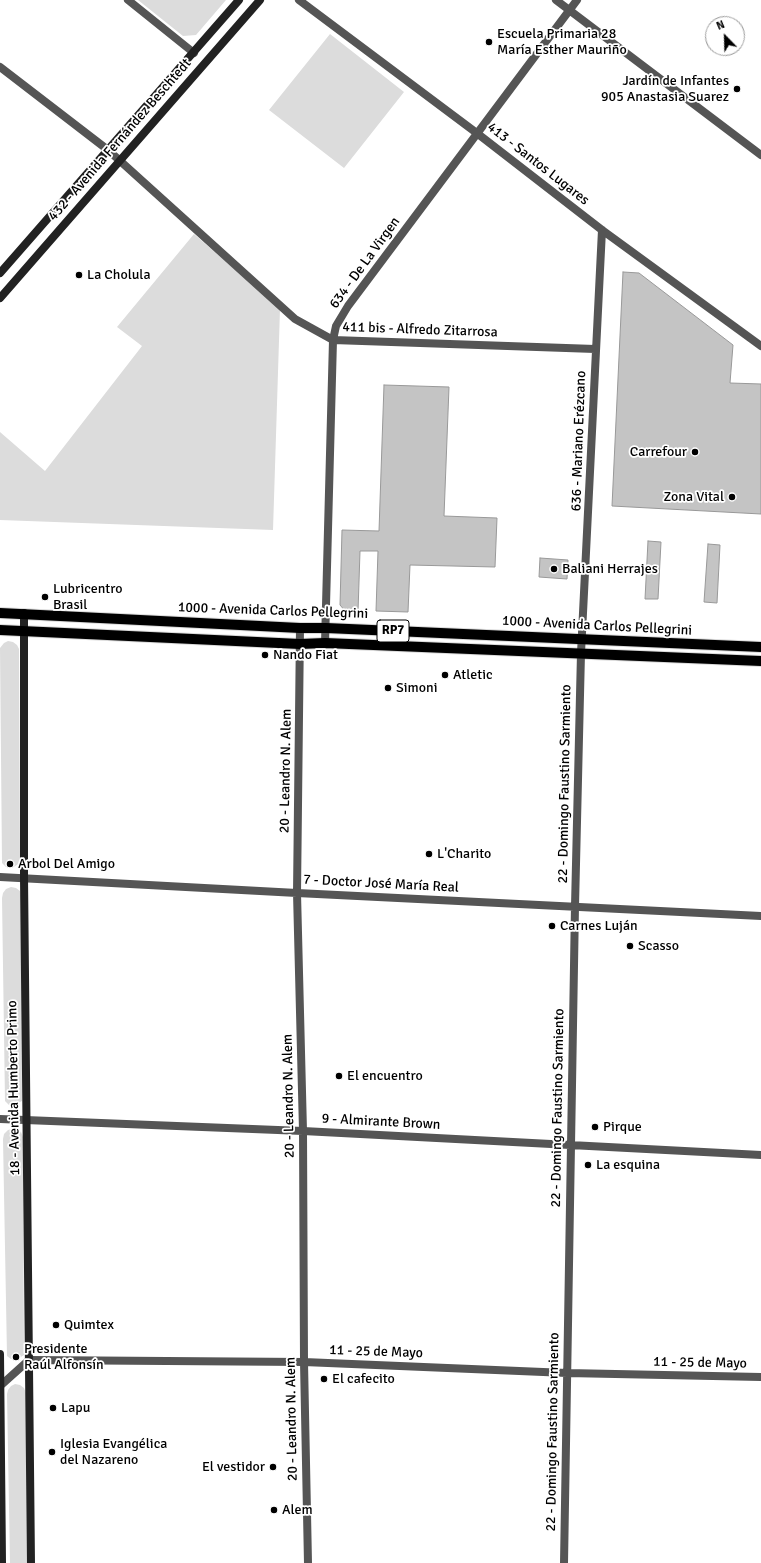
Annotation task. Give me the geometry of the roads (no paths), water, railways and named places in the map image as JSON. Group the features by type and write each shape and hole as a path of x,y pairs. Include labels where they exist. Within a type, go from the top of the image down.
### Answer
{"main road":[{"name":"432 - Avenida Fernández Beschtedt","path":"0,273 239,0"},
{"name":"432 - Avenida Fernández Beschtedt","path":"0,298 260,0"},
{"name":"1000 - Avenida Carlos Pellegrini","path":"0,613 300,628 761,647"},
{"name":"18 - Avenida Humberto Primo","path":"24,613 24,877 31,1563"},
{"name":"1000 - Avenida Carlos Pellegrini","path":"0,630 300,644 325,643 761,661"},
{"path":"0,1354 2,1563"}],"street":[{"path":"128,0 194,52"},
{"name":"413 - Santos Lugares","path":"299,0 478,134 602,230 761,346"},
{"path":"556,0 761,155"},
{"name":"634 - De La Virgen","path":"325,643 333,340 336,326 348,306 577,0"},
{"name":"411 bis - Alfredo Zitarrosa","path":"0,67 108,150 295,319 333,340 595,349"},
{"name":"636 - Mariano Erézcano","path":"581,654 583,639 595,349 602,230"},
{"name":"20 - Leandro N. Alem","path":"300,628 297,893 303,1131 304,1362 308,1563"},
{"name":"22 - Domingo Faustino Sarmiento","path":"564,1563 575,906 581,654"},
{"name":"7 - Doctor José María Real","path":"0,877 24,877 297,893 761,916"},
{"name":"9 - Almirante Brown","path":"0,1119 303,1131 761,1155"},
{"path":"0,1386 29,1360"},
{"name":"11 - 25 de Mayo","path":"29,1360 304,1362 567,1373 761,1377"}],"place":[{"name":"Escuela Primaria 28 María Esther Mauriño","path":"489,42"},
{"name":"Jardín de Infantes 905 Anastasia Suarez","path":"737,89"},
{"name":"La Cholula","path":"79,275"},
{"name":"Carrefour","path":"695,452"},
{"name":"Zona Vital","path":"732,497"},
{"name":"Baliani Herrajes","path":"554,569"},
{"name":"Lubricentro Brasil","path":"45,597"},
{"name":"Nando Fiat","path":"265,655"},
{"name":"Atletic","path":"445,675"},
{"name":"Simoni","path":"388,688"},
{"name":"L'Charito","path":"429,854"},
{"name":"Arbol Del Amigo","path":"10,864"},
{"name":"Carnes Luján","path":"552,926"},
{"name":"Scasso","path":"630,946"},
{"name":"El encuentro","path":"339,1076"},
{"name":"Pirque","path":"595,1127"},
{"name":"La esquina","path":"588,1165"},
{"name":"Quimtex","path":"56,1325"},
{"name":"Presidente Raúl Alfonsín","path":"16,1357"},
{"name":"El cafecito","path":"324,1379"},
{"name":"Lapu","path":"53,1408"},
{"name":"Iglesia Evangélica del Nazareno","path":"52,1452"},
{"name":"El vestidor","path":"273,1467"},
{"name":"Alem","path":"274,1510"}]}
